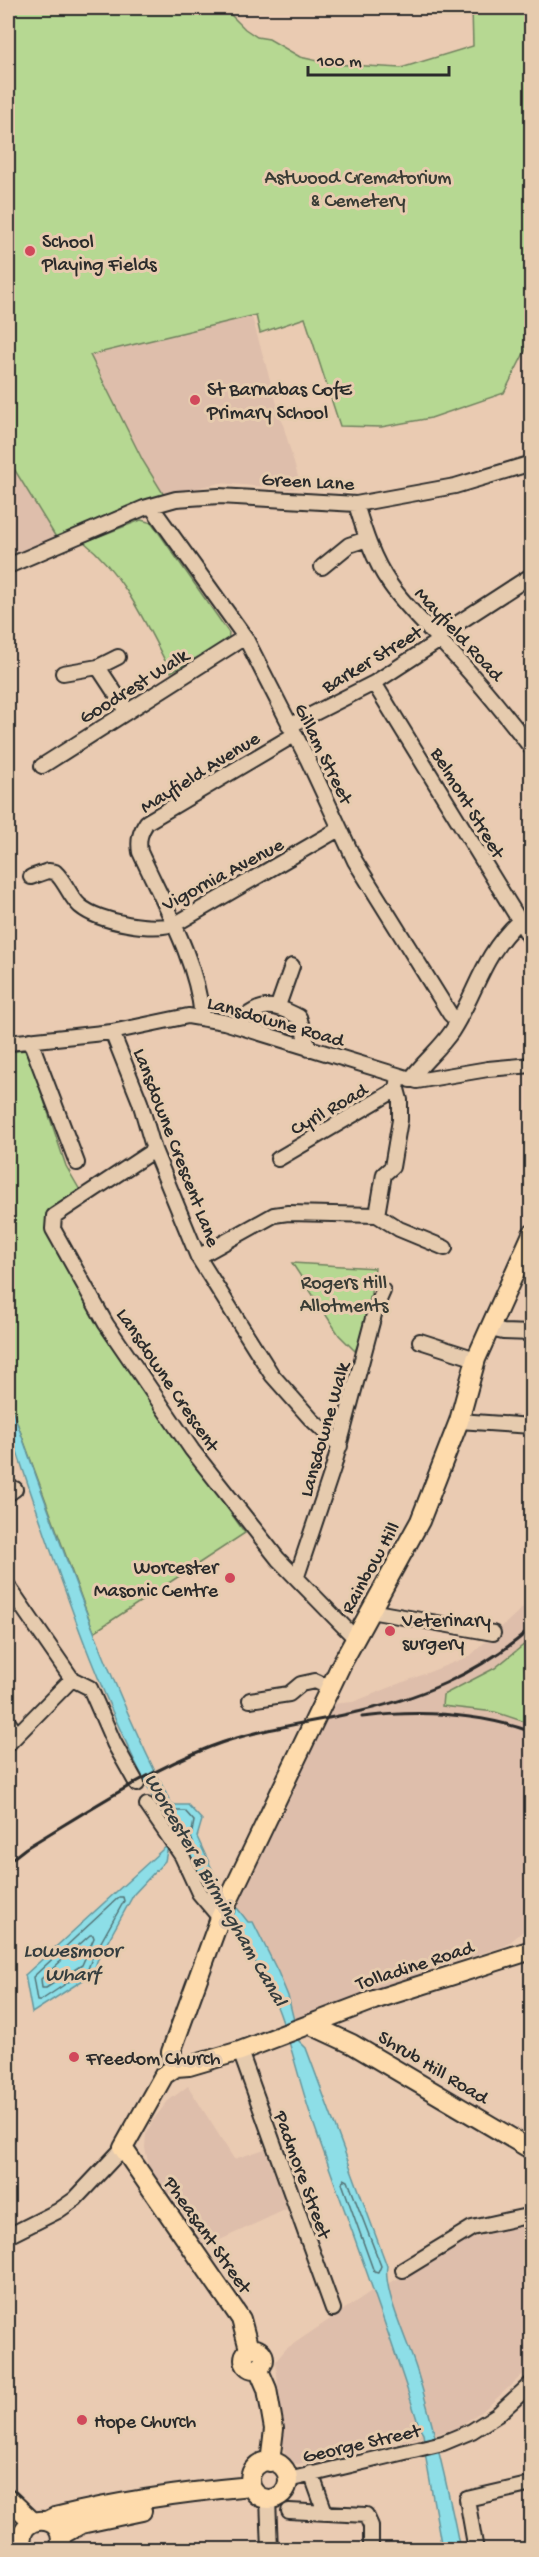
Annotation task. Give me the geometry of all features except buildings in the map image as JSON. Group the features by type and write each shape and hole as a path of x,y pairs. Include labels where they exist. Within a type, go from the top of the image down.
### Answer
{"main road":[{"name":"Rainbow Hill","path":"176,2067 171,2052 222,1916 355,1638 420,1521 459,1420 476,1359 531,1234"},
{"name":"Tolladine Road","path":"176,2067 189,2066 240,2051 374,2000 531,1950"},
{"name":"Shrub Hill Road","path":"307,2026 352,2044 531,2150"},
{"path":"123,2148 164,2075 176,2067"},
{"path":"145,2109 139,2146 145,2180"},
{"name":"Pheasant Street","path":"123,2148 241,2319 249,2349 256,2348 264,2355 264,2363 258,2368 267,2389 274,2429 274,2445 270,2462"},
{"path":"270,2462 282,2467 288,2480 284,2492 278,2497 268,2499 256,2494 251,2486 252,2473 255,2468 270,2462"},
{"path":"22,2546 22,2532 55,2517 100,2506 251,2486"},
{"path":"60,2546 81,2524 170,2506 190,2493"},
{"path":"8,2498 40,2522 55,2525 60,2546"},
{"path":"8,2524 22,2546"}],"street":[{"name":"Green Lane","path":"8,566 151,506 191,497 281,498 356,504 455,486 531,463"},
{"name":"Mayfield Road","path":"356,504 367,539 389,583 420,623 440,640 489,693 531,748"},
{"name":"Gillam Street","path":"151,506 245,637 355,861 396,932 450,1014 457,1021"},
{"path":"322,567 350,545 367,539"},
{"name":"Barker Street","path":"292,731 374,683 440,640 441,634 531,575"},
{"name":"Goodrest Walk","path":"42,766 245,637"},
{"path":"63,673 98,668 118,657"},
{"path":"98,668 127,711"},
{"name":"Belmont Street","path":"374,683 531,941"},
{"name":"Mayfield Avenue","path":"202,1016 199,990 174,924 140,852 138,842 141,831 147,822 292,731"},
{"name":"Vigornia Avenue","path":"31,877 48,870 55,872 80,905 103,918 159,928 174,924 339,829"},
{"path":"377,1215 384,1174 392,1167 400,1120 402,1082 441,1046 457,1021 488,957 501,938 519,921"},
{"path":"279,1006 292,966"},
{"path":"234,1025 254,1009 279,1006 299,1017 309,1049"},
{"name":"Lansdowne Road","path":"8,1043 112,1032 188,1016 202,1016 309,1049 402,1082 430,1081 488,1069 531,1065"},
{"name":"Lansdowne Crescent Lane","path":"112,1032 140,1102 154,1150 198,1257 273,1375 311,1419 340,1446"},
{"path":"30,1040 77,1163"},
{"name":"Cyril Road","path":"278,1159 402,1082"},
{"name":"Lansdowne Crescent","path":"154,1150 54,1216 53,1228 106,1324 192,1450 278,1559 355,1638"},
{"path":"198,1257 274,1215 288,1213 377,1215 399,1229 446,1248"},
{"name":"Lansdowne Walk","path":"297,1576 340,1446 376,1307 383,1291"},
{"path":"490,1329 531,1333"},
{"path":"420,1341 476,1359"},
{"path":"459,1420 531,1426"},
{"path":"8,1586 72,1679 90,1688 114,1743 137,1784"},
{"path":"370,1611 493,1632"},
{"path":"12,1739 72,1679"},
{"path":"250,1700 289,1694 301,1684 315,1681 330,1688"},
{"path":"8,1722 12,1739"},
{"path":"147,1805 182,1856 200,1893 222,1916"},
{"name":"Padmore Street","path":"240,2051 333,2309"},
{"path":"8,2235 58,2211 75,2199 123,2148"},
{"path":"403,2270 472,2228 531,2215"},
{"name":"George Street","path":"288,2480 443,2443 472,2431 497,2415 531,2383"},
{"path":"311,2473 325,2512"},
{"path":"476,2550 467,2499 531,2484"},
{"path":"268,2499 270,2550"},
{"path":"289,2511 366,2515 371,2526 371,2550"}],"shaded area":[{"name":"St Barnabas CofE Primary School","path":"251,314 301,487 290,489 220,483 164,495 143,461 90,356"},
{"path":"8,459 57,539 8,562"},
{"path":"531,1600 531,1925 505,1946 451,1963 295,2020 288,1996 266,1946 253,1922 248,1923 236,1908 331,1704 353,1702 470,1656"},
{"path":"188,2086 234,2159 265,2149 287,2209 205,2247 158,2181 149,2166 145,2148 146,2134 153,2120 168,2101"},
{"path":"531,2222 531,2367 486,2408 459,2427 297,2464 287,2460 283,2448 276,2361 286,2349 370,2292 426,2265 463,2241"}],"green space":[{"name":"Astwood Crematorium & Cemetery","path":"8,8 224,8 245,29 257,37 269,39 300,57 331,64 401,68 473,46 472,8 531,8 531,339 504,393 431,418 381,427 340,426 305,318 260,333 256,315 90,355 143,461 164,495 119,510 57,539 8,459"},
{"path":"141,520 152,523 229,633 228,641 171,672 134,602 112,570 84,542"},
{"path":"27,1050 66,1166 81,1192 46,1214 48,1232 103,1334 245,1533 94,1632 8,1398 8,1052"},
{"name":"Rogers Hill Allotments","path":"292,1263 375,1268 365,1329 355,1351 339,1335"},
{"path":"531,1639 531,1724 495,1712 442,1706 443,1695 495,1668"}],"water":[{"path":"8,1398 83,1604 147,1756 172,1805 188,1805 202,1820 197,1837 220,1886 248,1922 253,1922 288,1996 299,2041 306,2048 387,2266 389,2290 430,2415 460,2549 442,2549 423,2433 313,2122 274,1999 246,1946 178,1844 167,1851 165,1861 134,1894 97,1961 94,1973 32,2013 25,1975 162,1850 176,1840 125,1740 82,1637 8,1425"}],"railway":[{"path":"8,1862 26,1848 116,1793 186,1757 244,1736 374,1708 423,1693 490,1659 532,1628"},
{"path":"362,1717 448,1714 490,1720 532,1732"}],"place":[{"name":"School Playing Fields","path":"30,251"},
{"name":"St Barnabas CofE Primary School","path":"195,400"},
{"name":"Worcester Masonic Centre","path":"230,1578"},
{"name":"Veterinary surgery","path":"390,1631"},
{"name":"Freedom Church","path":"74,2057"},
{"name":"Hope Church","path":"82,2420"}],"water label":[{"name":"Worcester & Birmingham Canal","path":"217,1889"},
{"name":"Lowesmoor Wharf","path":"72,1961"}]}
